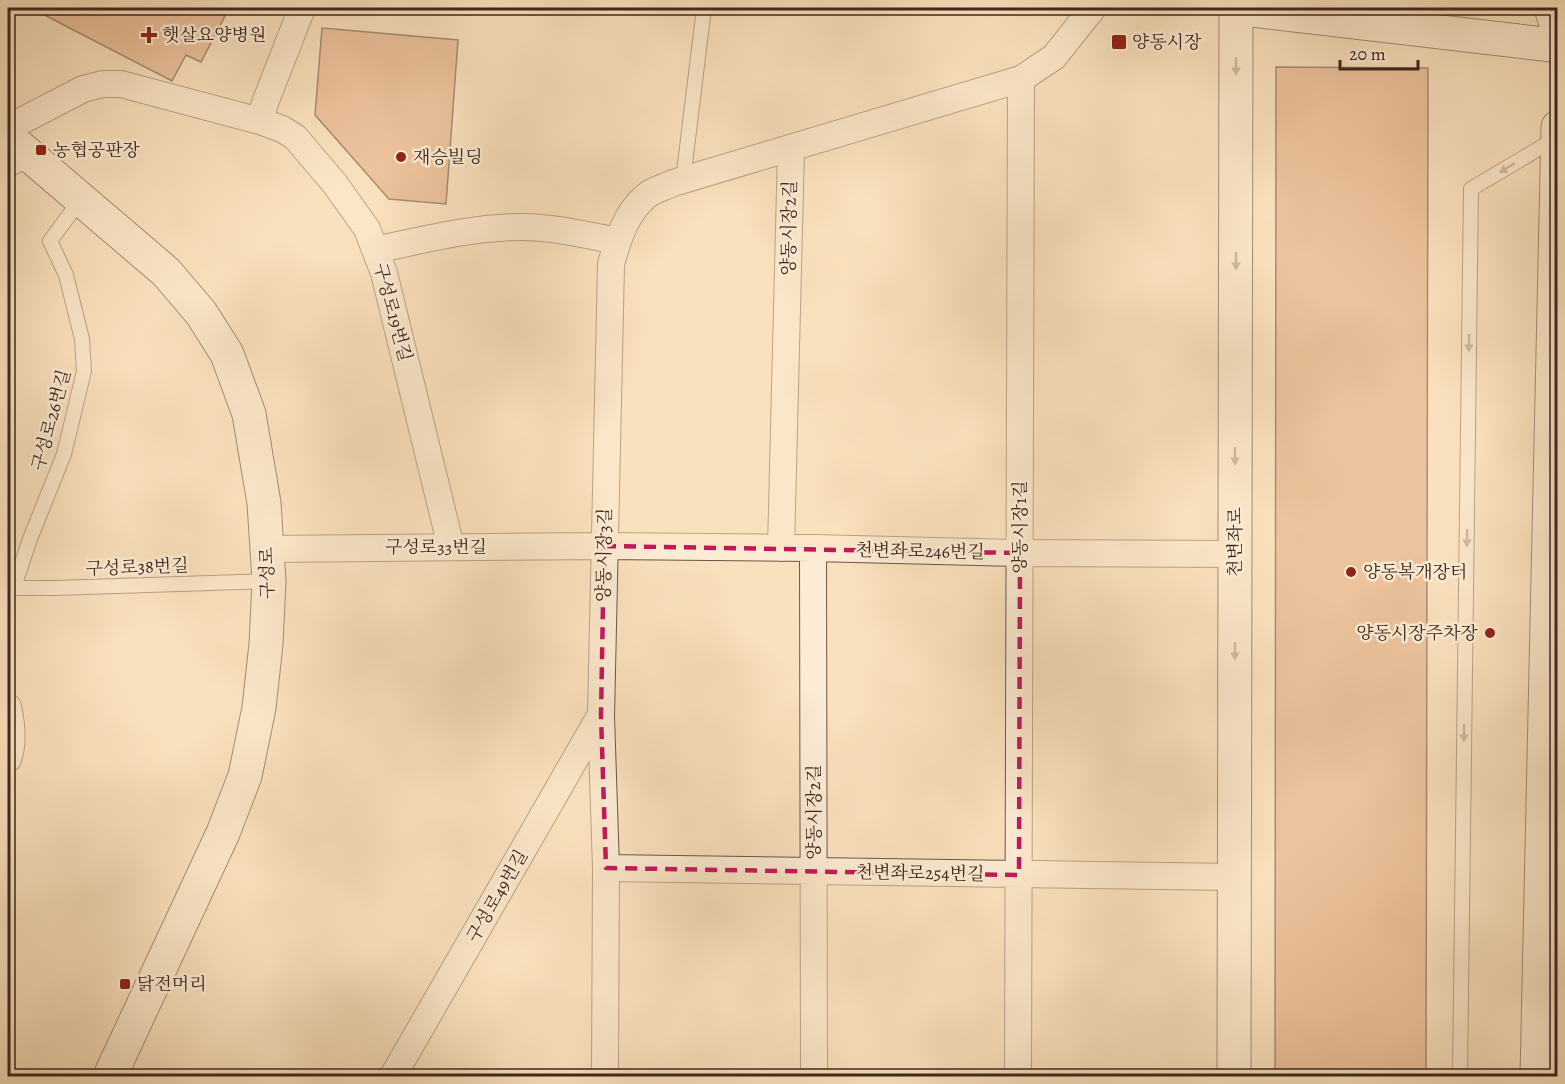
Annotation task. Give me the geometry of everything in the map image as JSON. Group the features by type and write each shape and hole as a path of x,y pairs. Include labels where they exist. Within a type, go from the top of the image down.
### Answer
{"street":[{"path":"260,121 302,8"},
{"path":"791,149 1021,79 1054,57 1093,8"},
{"path":"1236,8 1557,46"},
{"name":"천변좌로","path":"1234,1077 1236,8"},
{"path":"1551,8 1557,30"},
{"name":"양동시장1길","path":"1018,1077 1021,79"},
{"name":"구성로19번길","path":"8,128 83,89 103,84 121,84 260,121 282,129 295,137 334,184 367,230 384,273 451,547"},
{"path":"1537,1077 1551,784 1557,127"},
{"name":"구성로","path":"8,137 20,164 81,199 166,272 201,313 227,354 249,414 264,503 268,581 266,644 259,708 245,776 223,833 110,1077"},
{"name":"양동시장3길","path":"605,1077 606,868 601,716 611,264 620,234 631,214 647,195 683,180 791,149"},
{"name":"양동시장2길","path":"781,548 791,149"},
{"path":"375,250 479,229 523,227 568,231 617,240"},
{"name":"천변좌로246번길","path":"604,546 1235,554"},
{"name":"구성로33번길","path":"267,549 604,546"},
{"name":"양동시장2길","path":"813,548 814,1077"},
{"path":"8,708 12,739 8,759"},
{"name":"구성로49번길","path":"393,1077 601,716"},
{"name":"천변좌로254번길","path":"606,868 1234,877"}],"lane":[{"path":"683,180 704,8"},
{"path":"1460,1077 1471,189 1557,138"},
{"name":"구성로26번길","path":"11,588 64,454 84,371 82,339 66,275 50,241 81,199"},
{"name":"구성로38번길","path":"11,588 268,581"}],"highlighted area":[{"path":"604,546 1020,553 1019,875 606,868 601,716"}],"building":[{"name":"햇살요양병원","path":"31,8 213,8 226,14 201,62 186,55 172,81"},
{"name":"재승빌딩","path":"322,28 458,40 446,204 389,199 315,115"},
{"name":"양동복개장터","path":"1276,67 1428,68 1426,1076 1275,1076"}],"place":[{"name":"햇살요양병원","path":"149,35"},
{"name":"양동시장","path":"1119,42"},
{"name":"농협공판장","path":"41,150"},
{"name":"재승빌딩","path":"401,157"},
{"name":"양동복개장터","path":"1351,572"},
{"name":"양동시장주차장","path":"1490,633"},
{"name":"닭전머리","path":"125,984"}]}
